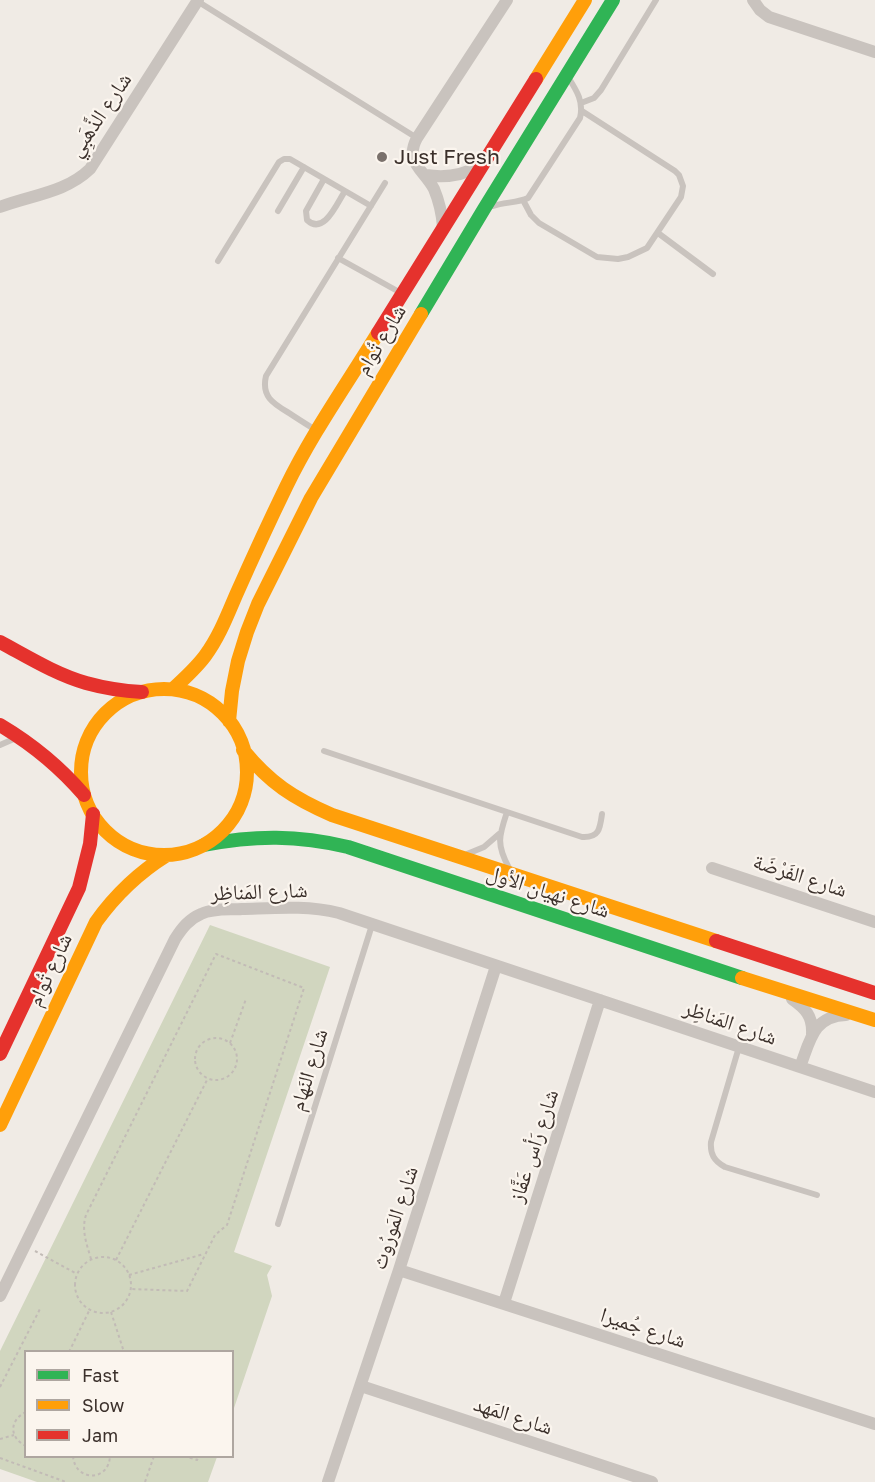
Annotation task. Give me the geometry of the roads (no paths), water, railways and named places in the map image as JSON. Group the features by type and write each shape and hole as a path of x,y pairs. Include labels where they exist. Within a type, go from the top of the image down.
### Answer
{"main road":[{"name":"شارع تُوام","path":"173,689 205,656 218,637 287,485 316,431 585,0"},
{"name":"شارع تُوام","path":"229,721 236,671 247,632 258,604 310,498 613,0"},
{"path":"0,642 55,672 83,683 112,690 142,692"},
{"path":"173,689 204,700 218,709 229,721 240,740 246,763 246,777 240,804 225,828 204,845 180,854 167,855 142,852 119,842 109,834 93,814 84,795 81,764 90,734 109,710 121,700 142,692 173,689"},
{"path":"0,724 32,744 60,768 84,795"},
{"name":"شارع نهيان الأول","path":"243,750 273,783 291,796 353,823 875,993"},
{"name":"شارع تُوام","path":"0,1054 79,888 90,844 93,814"},
{"name":"شارع نهيان الأول","path":"204,845 252,837 277,836 326,842 360,851 782,992 875,1020"},
{"name":"شارع تُوام","path":"0,1125 96,922 119,890 150,865 167,855"}],"street":[{"path":"443,227 438,200 426,175 415,164 412,148 507,0"},
{"name":"شارع الذَّهَبِي","path":"0,207 62,188 90,169 197,1"},
{"path":"754,1 769,17 875,52"},
{"path":"426,175 455,176 482,164"},
{"name":"شارع الفَرْضَة","path":"712,868 875,922"},
{"name":"شارع المَناظِر","path":"0,1296 170,950 185,925 207,911 299,907 326,910 875,1092"},
{"name":"شارع المَورُوث","path":"328,1482 399,1270 496,966"},
{"name":"شارع المَناظِر","path":"782,992 806,1009 811,1018 812,1034"},
{"name":"شارع رَأس عَفَّاز","path":"504,1303 600,1000"},
{"path":"800,1067 812,1034 819,1024 839,1015 857,1015"},
{"name":"شارع جُميرا","path":"399,1270 875,1424"},
{"name":"شارع المَهد","path":"361,1386 652,1482"}],"lane":[{"path":"581,103 594,98 601,90 656,0"},
{"path":"197,1 417,138"},
{"path":"484,209 523,200 531,195 580,118 581,103 567,75"},
{"path":"523,200 535,219 597,257 618,259 638,254 647,248 658,233 681,197 683,186 679,175 582,111"},
{"path":"218,261 281,160 290,159 371,206"},
{"path":"278,211 304,167"},
{"path":"324,179 306,211 309,223 315,226 322,224 345,191"},
{"path":"316,431 271,401 266,391 265,381 268,371 385,183"},
{"path":"658,233 713,274"},
{"path":"338,258 402,294"},
{"path":"0,745 20,736"},
{"path":"324,751 586,838 599,831 602,814"},
{"path":"507,812 499,834 504,860 513,875"},
{"path":"457,857 484,846 499,834"},
{"name":"شارع النَهام","path":"278,1224 372,925"},
{"path":"739,1047 711,1142 713,1156 725,1167 817,1195"}],"place":[{"name":"Just Fresh","path":"382,157"}]}
